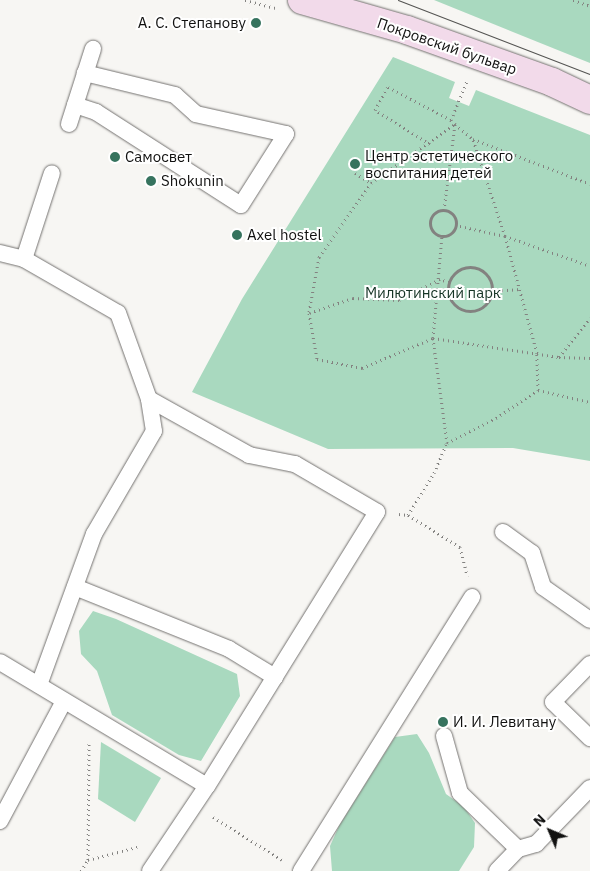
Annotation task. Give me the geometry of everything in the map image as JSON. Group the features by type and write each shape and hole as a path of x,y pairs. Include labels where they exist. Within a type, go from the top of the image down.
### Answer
{"main road":[{"name":"Покровский бульвар","path":"302,0 407,30 552,82 590,100"}],"lane":[{"path":"68,124 93,49"},
{"path":"75,105 96,112 242,205 286,134 196,114 175,95 85,73"},
{"path":"24,259 52,173"},
{"path":"0,252 24,259 118,313 149,399 154,431 94,534 38,685"},
{"path":"149,399 249,455 296,464 377,512 207,786 150,871"},
{"path":"503,532 532,553 543,588 590,620"},
{"path":"75,587 229,649 275,678"},
{"path":"301,871 472,597"},
{"path":"0,662 207,786"},
{"path":"590,664 553,702 590,738"},
{"path":"0,821 64,701"},
{"path":"444,736 460,793 518,849"},
{"path":"497,871 518,849 536,844 590,788"}],"path":[{"path":"573,0 590,6"},
{"path":"451,120 468,80"},
{"path":"430,144 375,110 388,87 451,120 473,139 590,184"},
{"path":"454,124 430,144 371,183 319,257 309,313 317,359 362,368 433,338 537,352 559,357 590,358"},
{"path":"444,210 454,124"},
{"path":"473,139 505,236 537,352 538,390"},
{"path":"355,173 371,183"},
{"path":"444,210 453,216 455,225 450,234 442,236 434,233 430,224 435,213 444,210"},
{"path":"455,225 505,236 590,266"},
{"path":"408,514 434,473 446,443 433,338 440,279 442,236"},
{"path":"477,268 490,279 492,291 484,306 468,310 451,299 449,282 460,269 477,268"},
{"path":"309,313 353,298 399,300 440,279 449,282"},
{"path":"492,291 520,289"},
{"path":"559,357 590,318"},
{"path":"446,443 496,418 538,390 590,402"},
{"path":"377,512 408,514 460,547 472,597"},
{"path":"81,871 88,860 90,716"},
{"path":"237,833 272,854"},
{"path":"88,860 173,837"}],"green space":[{"path":"434,0 590,0 590,63 575,57"},
{"name":"Милютинский парк","path":"393,57 455,82 449,98 469,106 476,90 590,135 590,461 513,448 328,449 192,392 242,299"},
{"path":"93,611 116,619 237,674 240,696 201,761 179,755 112,715 97,671 81,654 79,631"},
{"path":"417,734 429,753 446,794 464,807 475,823 474,847 459,871 332,871 330,846 339,826 395,737"},
{"path":"101,742 161,778 135,822 98,799"}],"tram line":[{"path":"398,0 590,74"}],"place":[{"name":"А. С. Степанову","path":"256,23"},
{"name":"Самосвет","path":"115,157"},
{"name":"Центр эстетического воспитания детей","path":"355,164"},
{"name":"Shokunin","path":"151,181"},
{"name":"Axel hostel","path":"237,235"},
{"name":"И. И. Левитану","path":"443,722"}]}
